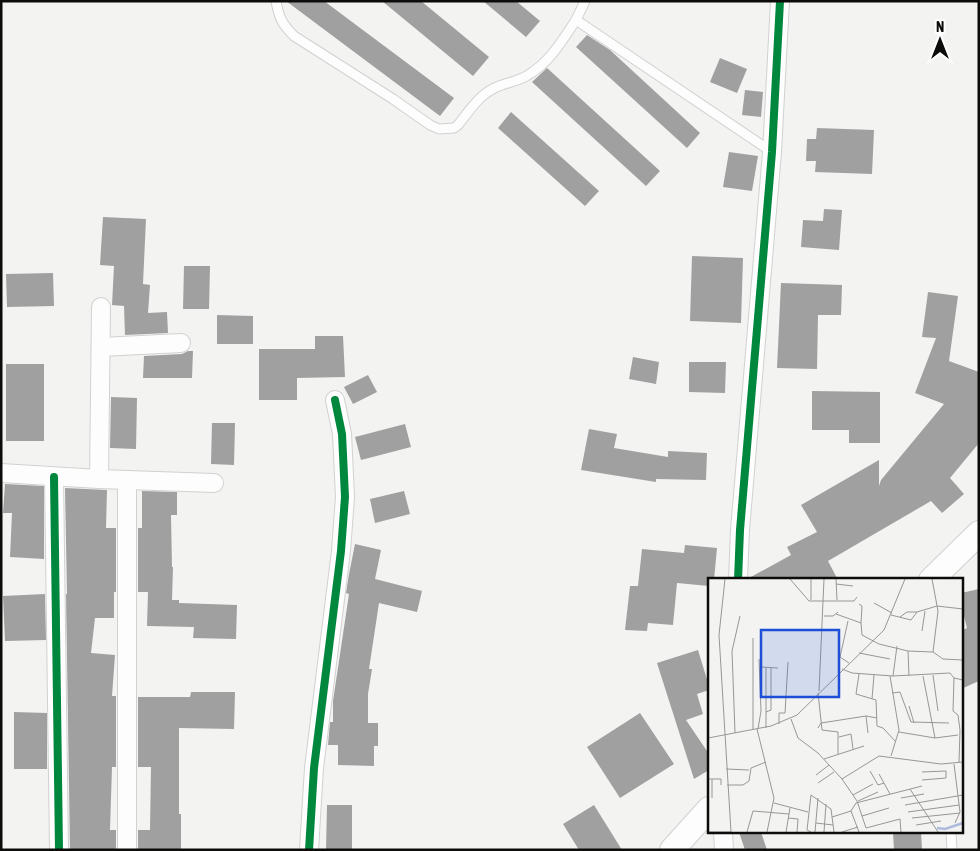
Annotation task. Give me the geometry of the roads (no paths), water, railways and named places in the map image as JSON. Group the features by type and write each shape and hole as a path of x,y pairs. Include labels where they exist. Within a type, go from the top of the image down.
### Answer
{"street":[{"path":"738,578 740,530 772,152 780,1"},
{"path":"99,479 101,307"},
{"path":"101,347 181,343"},
{"path":"309,850 314,768 341,551 344,506 342,434 334,400"},
{"path":"1,473 54,477 214,483"},
{"path":"54,477 59,850"},
{"path":"127,480 127,850"},
{"path":"933,578 979,533"},
{"path":"672,850 708,810"},
{"path":"723,834 724,850"}],"lane":[{"path":"276,1 278,13 284,26 294,36 439,129 454,128 481,96 489,90 527,76 544,64 576,20 585,1"},
{"path":"576,20 772,152"},
{"path":"951,834 952,850"}]}
